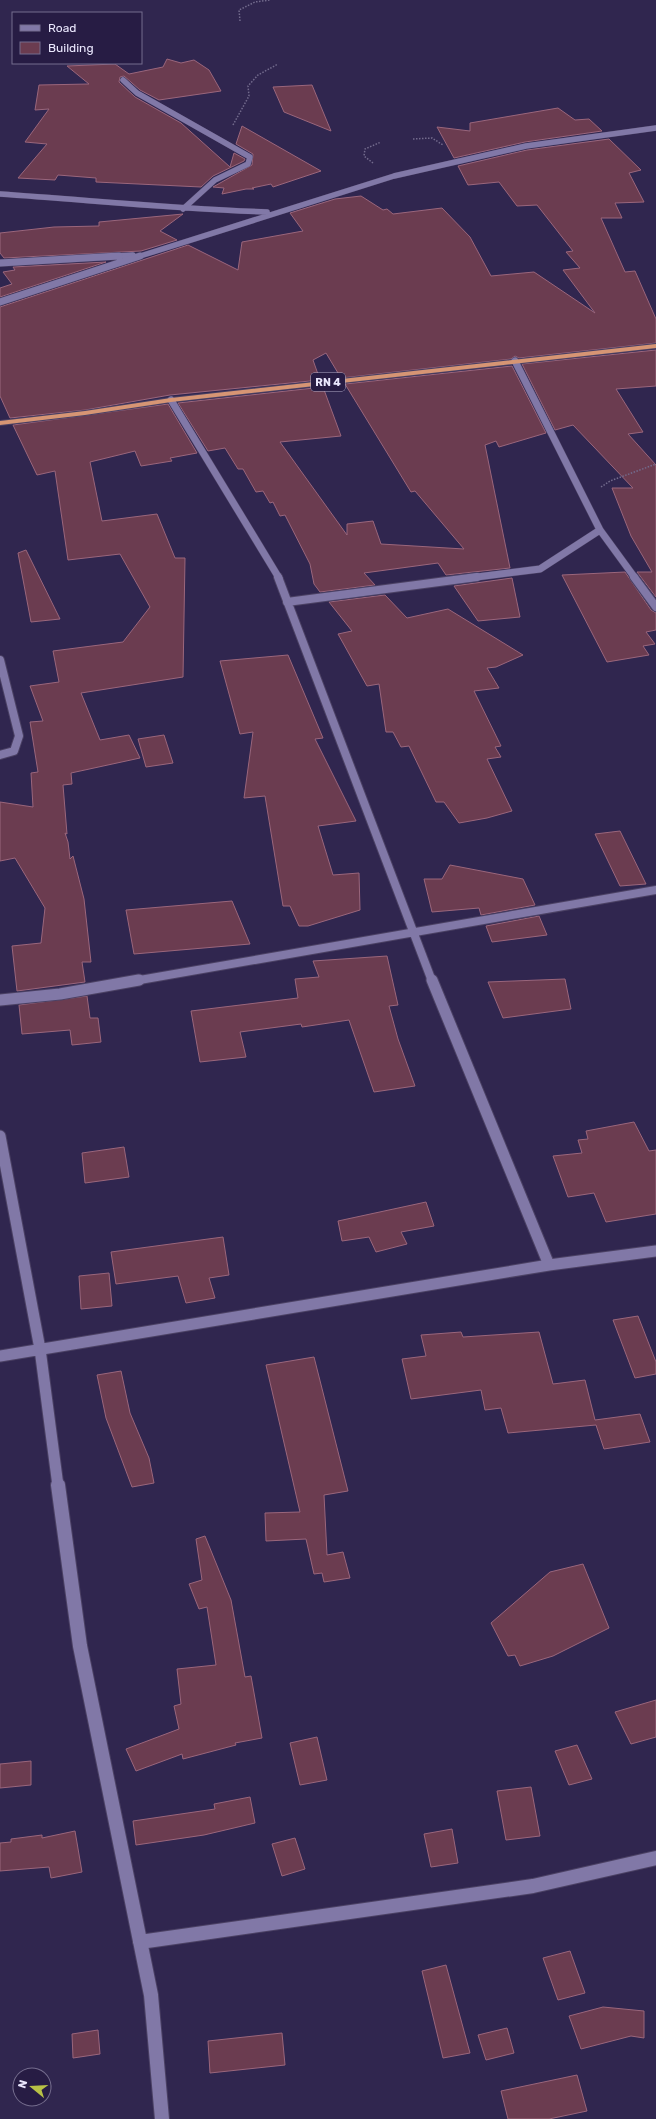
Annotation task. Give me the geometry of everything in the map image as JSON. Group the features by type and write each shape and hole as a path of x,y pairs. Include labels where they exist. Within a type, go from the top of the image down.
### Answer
{"highway":[{"name":"RN 4","path":"0,423 85,413 171,400 656,346"}],"street":[{"path":"123,80 137,93 250,157 248,164 227,172 211,182 194,202 183,209"},
{"path":"0,302 277,212 394,176 526,146 656,128"},
{"path":"0,194 136,203 183,209 277,212"},
{"path":"0,263 147,254"},
{"path":"515,361 600,530 656,607"},
{"path":"171,400 278,576 437,993 550,1265"},
{"path":"288,602 540,569 600,530"},
{"path":"0,660 19,736 14,751 0,755"},
{"path":"0,1000 60,994 656,890"},
{"path":"0,1136 40,1349 80,1646 151,1995 162,2119"},
{"path":"0,1356 550,1265 656,1251"},
{"path":"140,1942 533,1886 656,1858"}],"path":[{"path":"240,22 239,10 255,2 270,0"},
{"path":"214,136 231,127 236,121 249,96 248,86 258,75 278,64"},
{"path":"381,142 365,149 364,156 394,176"},
{"path":"584,499 610,480 656,464"}],"building":[{"path":"167,59 181,63 194,60 209,70 221,91 159,100 140,90 124,76 120,77 119,82 135,97 181,123 230,167 234,153 245,159 244,161 213,176 201,187 96,182 96,178 58,175 55,180 18,178 47,144 25,142 49,109 35,110 39,85 89,84 67,66 115,64 129,74 163,67"},
{"path":"312,85 331,131 284,112 273,87"},
{"path":"558,108 575,120 589,119 602,131 525,142 454,158 437,127 470,131 470,123"},
{"path":"242,126 321,171 273,187 271,184 252,188 254,189 246,189 222,194 224,188 213,187 252,165 253,154 236,144"},
{"path":"609,139 641,170 629,173 644,202 615,203 622,218 601,218 625,272 635,271 656,319 656,343 519,358 515,356 511,359 341,378 326,353 313,360 320,380 170,395 85,410 10,418 0,396 0,307 188,245 238,270 242,242 303,231 290,213 335,199 361,196 383,210 387,209 393,214 442,208 470,237 491,276 534,272 595,313 563,270 580,268 566,252 573,251 537,205 517,206 499,182 468,185 458,166 527,150"},
{"path":"183,214 160,231 177,240 141,251 4,258 0,253 0,233 54,227 99,226 99,222"},
{"path":"106,262 0,297 0,288 12,284 3,272 15,270 13,267"},
{"path":"656,350 656,386 616,389 643,432 628,434 656,465 656,597 637,572 652,572 631,536 612,488 633,488 573,425 555,430 522,364"},
{"path":"512,366 546,433 499,447 496,441 485,445 510,568 446,575 438,563 364,573 375,585 320,592 314,584 310,564 285,515 280,516 273,502 270,503 263,491 256,492 243,469 238,469 225,448 208,451 178,403 323,387 341,436 280,442 347,535 347,524 373,521 381,544 464,549 415,491 411,492 345,384"},
{"path":"168,404 197,453 170,458 172,461 141,466 135,451 90,462 102,521 157,514 175,558 185,558 183,677 81,693 100,740 129,735 140,758 71,773 72,784 63,785 67,834 65,833 68,842 70,859 73,856 84,899 91,962 82,962 85,982 17,991 12,946 41,943 45,908 15,858 0,861 0,802 33,807 31,773 38,772 30,722 43,721 30,686 59,682 53,651 123,642 150,607 120,554 68,560 55,471 37,475 13,425"},
{"path":"26,550 60,619 31,622 18,553"},
{"path":"625,572 651,610 656,613 656,630 646,632 655,644 643,646 649,655 607,662 562,575"},
{"path":"512,578 520,617 478,621 454,586"},
{"path":"385,595 407,618 448,609 523,655 496,667 487,668 499,688 474,691 501,746 495,747 501,757 487,759 512,811 487,818 459,823 444,802 436,802 409,746 401,747 393,732 386,732 379,684 367,686 338,634 352,631 329,602"},
{"path":"288,655 323,738 315,739 356,821 318,826 333,875 359,873 360,910 308,926 299,926 290,906 283,906 265,796 244,798 253,732 240,734 220,661"},
{"path":"164,735 173,763 146,767 138,739"},
{"path":"620,831 646,884 620,886 595,834"},
{"path":"450,865 523,879 535,905 481,915 479,908 432,912 424,879 442,879"},
{"path":"232,901 250,944 134,954 126,910"},
{"path":"539,916 547,935 492,942 486,926"},
{"path":"387,956 398,1005 389,1006 398,1039 415,1086 374,1092 349,1020 302,1027 301,1024 240,1032 246,1057 200,1062 191,1011 298,998 295,979 319,977 313,961"},
{"path":"565,979 571,1009 503,1018 488,982"},
{"path":"87,996 90,1018 98,1018 101,1042 72,1045 70,1030 22,1034 19,1005"},
{"path":"634,1122 649,1151 656,1150 656,1214 606,1222 594,1193 568,1197 553,1156 582,1153 578,1140 588,1139 586,1131"},
{"path":"124,1147 129,1177 85,1183 82,1153"},
{"path":"426,1202 434,1226 401,1232 407,1244 376,1252 369,1237 342,1241 338,1221"},
{"path":"223,1237 229,1275 209,1278 215,1298 186,1303 178,1276 116,1284 111,1252"},
{"path":"109,1273 112,1306 81,1309 79,1276"},
{"path":"638,1316 656,1362 656,1374 635,1378 613,1320"},
{"path":"461,1332 463,1337 539,1332 553,1384 585,1380 595,1420 640,1414 650,1442 604,1449 596,1425 508,1433 501,1408 485,1410 481,1390 411,1399 402,1359 426,1356 421,1335"},
{"path":"314,1357 348,1491 324,1495 327,1555 343,1552 350,1578 324,1582 322,1573 314,1574 306,1539 266,1541 265,1513 300,1512 266,1365"},
{"path":"121,1371 130,1413 149,1458 154,1483 132,1487 106,1418 97,1375"},
{"path":"205,1536 231,1600 245,1677 251,1676 262,1738 235,1743 236,1745 183,1759 182,1754 136,1771 126,1749 179,1729 174,1706 181,1704 177,1669 216,1665 207,1607 199,1609 189,1584 202,1580 196,1539"},
{"path":"583,1564 609,1628 553,1656 520,1666 515,1655 508,1656 491,1623 550,1572"},
{"path":"656,1700 656,1737 631,1744 615,1712"},
{"path":"317,1737 327,1780 300,1785 290,1743"},
{"path":"577,1745 592,1779 569,1785 555,1751"},
{"path":"31,1761 31,1785 0,1788 0,1764"},
{"path":"531,1787 540,1836 506,1840 497,1791"},
{"path":"250,1797 255,1823 204,1835 136,1845 133,1821 215,1809 214,1804"},
{"path":"452,1829 458,1863 431,1867 424,1834"},
{"path":"75,1831 82,1872 51,1878 49,1867 0,1871 0,1843 11,1842 11,1839 42,1835 42,1838"},
{"path":"295,1838 305,1869 282,1876 272,1844"},
{"path":"570,1951 585,1993 558,2000 543,1958"},
{"path":"446,1965 470,2053 443,2058 422,1971"},
{"path":"603,2007 644,2011 644,2038 631,2036 581,2049 569,2016"},
{"path":"507,2028 514,2053 486,2060 478,2035"},
{"path":"98,2030 100,2054 73,2058 72,2034"},
{"path":"282,2033 285,2065 210,2073 208,2041"},
{"path":"577,2075 587,2111 549,2119 508,2119 501,2091"}]}
